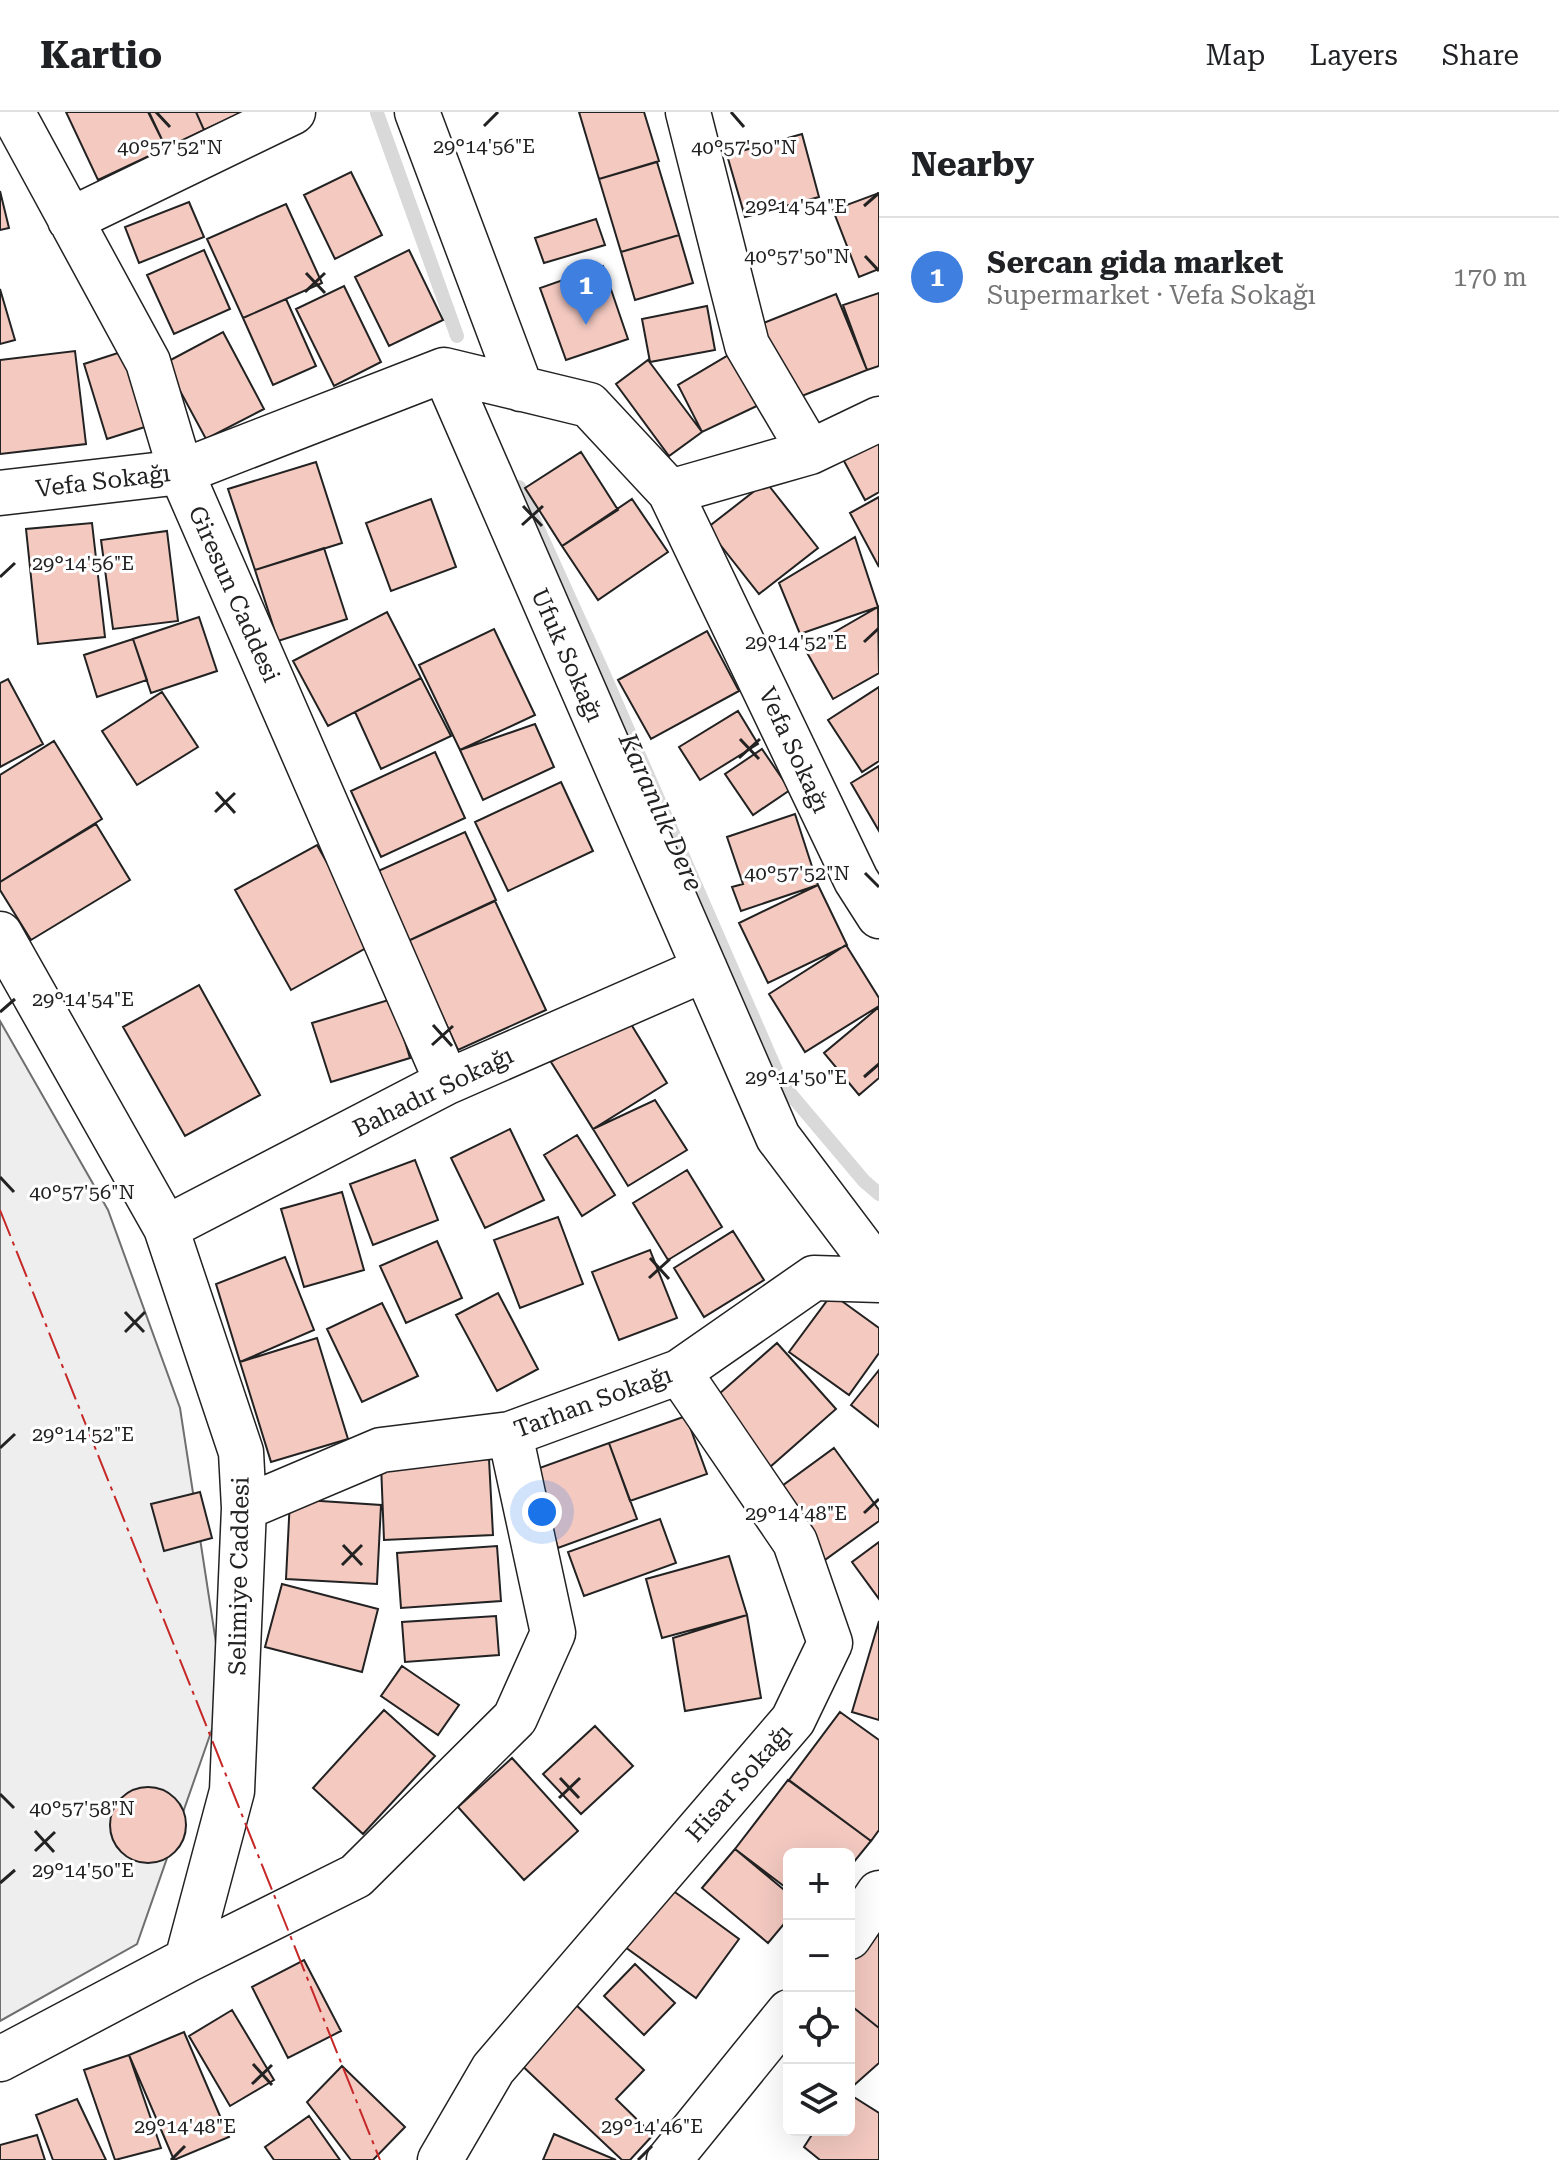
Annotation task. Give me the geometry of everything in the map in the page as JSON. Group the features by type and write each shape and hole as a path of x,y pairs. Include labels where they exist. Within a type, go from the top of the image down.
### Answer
{"street":[{"name":"Giresun Caddesi","path":"12,112 148,362 181,472 447,1082"},
{"path":"70,220 293,112"},
{"path":"417,112 521,389"},
{"path":"688,112 747,345 810,452"},
{"name":"Vefa Sokağı","path":"0,493 181,472 444,370 589,405 670,492 856,880 879,916"},
{"name":"Ufuk Sokağı","path":"444,370 778,1137 879,1271"},
{"path":"670,492 810,452 879,419"},
{"name":"Selimiye Caddesi","path":"0,934 166,1228 241,1452 244,1508 232,1791 187,1960"},
{"name":"Bahadır Sokağı","path":"166,1228 447,1082 705,969"},
{"name":"Tarhan Sokağı","path":"244,1508 381,1450 510,1434 679,1372 814,1278 879,1280"},
{"name":"Hisar Sokağı","path":"440,2160 493,2069 793,1720 830,1643 795,1542 679,1372"},
{"path":"0,2059 187,1960 356,1876 515,1718 553,1633 510,1434"},
{"path":"855,1928 879,1893"},
{"path":"669,2160 783,2019"}],"shaded area":[{"path":"0,1021 108,1210 180,1408 224,1695 137,1944 0,2021"}],"building":[{"path":"66,112 149,112 166,148 98,180"},
{"path":"148,112 196,112 204,130 166,148"},
{"path":"196,112 243,112 204,130"},
{"path":"579,112 644,112 659,161 599,179"},
{"path":"802,134 819,197 745,217 727,155"},
{"path":"657,162 679,235 621,252 599,179"},
{"path":"351,172 382,235 335,259 304,195"},
{"path":"0,191 9,228 0,230"},
{"path":"879,193 879,269 859,277 833,210"},
{"path":"189,202 204,237 139,263 125,227"},
{"path":"286,204 322,283 243,318 207,239"},
{"path":"596,219 605,245 544,263 535,238"},
{"path":"679,235 693,283 635,300 621,252"},
{"path":"204,250 230,309 174,334 147,275"},
{"path":"409,250 443,320 389,346 355,277"},
{"path":"603,266 628,339 566,360 540,288"},
{"path":"344,286 381,362 334,386 296,309"},
{"path":"0,289 15,340 0,344"},
{"path":"879,293 879,366 867,370 843,305"},
{"path":"836,294 867,370 787,402 756,326"},
{"path":"286,299 316,366 273,385 243,318"},
{"path":"707,306 715,350 650,362 642,319"},
{"path":"223,332 264,409 206,439 165,363"},
{"path":"75,351 86,444 0,454 0,360"},
{"path":"124,351 148,426 107,439 84,364"},
{"path":"732,353 761,404 702,432 678,385"},
{"path":"648,360 702,432 669,456 616,384"},
{"path":"879,427 879,492 865,500 838,450"},
{"path":"581,452 618,510 562,546 525,488"},
{"path":"316,462 342,543 255,570 228,489"},
{"path":"766,482 818,548 759,594 707,528"},
{"path":"879,497 879,567 850,513"},
{"path":"431,499 456,567 391,591 366,523"},
{"path":"632,499 668,552 598,600 562,546"},
{"path":"92,523 105,637 38,644 26,529"},
{"path":"167,531 178,621 113,629 101,540"},
{"path":"855,537 878,607 800,634 779,583"},
{"path":"324,548 347,619 278,641 255,570"},
{"path":"878,607 879,673 833,699 805,649"},
{"path":"387,612 421,678 328,726 293,661"},
{"path":"199,617 217,671 151,693 133,639"},
{"path":"494,629 535,715 460,750 419,665"},
{"path":"707,631 739,691 651,739 618,680"},
{"path":"133,639 147,680 97,697 84,655"},
{"path":"421,678 451,736 381,769 355,712"},
{"path":"8,679 43,744 0,767 0,683"},
{"path":"879,687 879,761 862,772 828,720"},
{"path":"162,692 198,747 137,785 102,731"},
{"path":"738,711 758,744 700,780 679,747"},
{"path":"535,724 554,767 483,800 460,750"},
{"path":"54,741 102,819 0,882 0,775"},
{"path":"762,749 790,790 753,815 725,774"},
{"path":"435,752 465,818 381,857 351,791"},
{"path":"879,766 879,831 851,783"},
{"path":"561,782 593,851 508,891 475,822"},
{"path":"795,814 818,885 741,911 732,887 743,884 727,837"},
{"path":"96,824 130,880 31,940 0,890 0,882"},
{"path":"465,832 496,900 408,941 376,872"},
{"path":"317,845 373,944 291,990 235,890"},
{"path":"818,885 847,945 768,983 739,923"},
{"path":"495,901 546,1010 458,1050 408,941"},
{"path":"846,945 879,998 879,1006 805,1052 769,994"},
{"path":"199,985 260,1095 185,1136 123,1027"},
{"path":"392,999 410,1058 331,1082 312,1023"},
{"path":"879,1007 879,1078 859,1095 824,1053"},
{"path":"626,1016 667,1083 593,1129 551,1062"},
{"path":"655,1100 687,1150 628,1186 593,1129"},
{"path":"510,1129 544,1200 485,1228 451,1158"},
{"path":"577,1135 615,1195 582,1216 544,1155"},
{"path":"415,1160 438,1220 373,1245 350,1184"},
{"path":"687,1170 722,1227 668,1260 633,1203"},
{"path":"342,1192 364,1270 304,1287 281,1209"},
{"path":"558,1217 583,1284 520,1308 494,1240"},
{"path":"733,1231 764,1280 704,1317 674,1268"},
{"path":"437,1241 462,1298 406,1323 380,1266"},
{"path":"650,1250 677,1318 619,1340 592,1272"},
{"path":"285,1257 314,1330 240,1362 216,1284"},
{"path":"498,1293 538,1369 497,1391 456,1315"},
{"path":"832,1294 879,1328 879,1353 849,1395 789,1352"},
{"path":"382,1303 418,1376 362,1402 327,1329"},
{"path":"317,1338 348,1439 271,1462 240,1362"},
{"path":"777,1343 836,1409 770,1467 711,1401"},
{"path":"879,1370 879,1427 851,1405"},
{"path":"686,1416 707,1474 630,1501 609,1443"},
{"path":"609,1443 637,1519 558,1548 531,1471"},
{"path":"834,1448 879,1510 879,1521 822,1562 771,1494"},
{"path":"489,1459 493,1535 384,1540 381,1464"},
{"path":"200,1492 212,1538 164,1551 151,1504"},
{"path":"290,1499 381,1505 377,1584 286,1579"},
{"path":"660,1519 676,1563 584,1596 568,1552"},
{"path":"879,1542 879,1599 852,1562"},
{"path":"497,1546 501,1601 401,1608 397,1553"},
{"path":"729,1556 747,1615 662,1638 646,1579"},
{"path":"282,1584 378,1609 362,1672 265,1647"},
{"path":"747,1615 761,1698 685,1711 673,1638"},
{"path":"496,1616 499,1655 405,1662 402,1622"},
{"path":"879,1621 879,1720 852,1712"},
{"path":"402,1666 459,1705 438,1735 381,1696"},
{"path":"384,1710 435,1756 363,1834 313,1788"},
{"path":"840,1712 879,1740 879,1830 871,1841 789,1780"},
{"path":"595,1726 633,1766 581,1814 543,1774"},
{"path":"512,1758 578,1831 524,1880 458,1807"},
{"path":"788,1780 871,1841 855,1861 855,1848 783,1848 783,1885 735,1849"},
{"path":"141,1787 155,1787 169,1793 180,1804 186,1825 183,1840 175,1852 155,1863 141,1863 127,1857 116,1846 110,1832 110,1818 116,1804 127,1793"},
{"path":"735,1849 783,1889 783,1925 768,1943 702,1888"},
{"path":"668,1887 739,1939 696,1998 625,1947"},
{"path":"878,1928 879,2028 855,2009 855,1958"},
{"path":"304,1960 341,2031 288,2058 252,1987"},
{"path":"635,1964 675,2003 644,2035 604,1996"},
{"path":"572,2001 644,2070 616,2099 653,2135 630,2160 622,2160 516,2060"},
{"path":"855,2009 879,2028 879,2063 855,2084"},
{"path":"232,2010 274,2080 230,2106 189,2036"},
{"path":"184,2032 229,2137 174,2160 129,2055"},
{"path":"129,2055 161,2148 115,2160 84,2070"},
{"path":"342,2066 405,2127 373,2160 351,2160 307,2102"},
{"path":"855,2098 879,2113 879,2160 820,2160 804,2147 811,2136 855,2136"},
{"path":"77,2099 106,2160 53,2160 36,2115"},
{"path":"309,2116 340,2160 274,2160 265,2147"},
{"path":"554,2134 616,2160 543,2160"},
{"path":"37,2135 45,2160 0,2160 0,2145"}],"waterway":[{"name":"Karanlık Dere","path":"377,113 457,336"},
{"name":"Karanlık Dere","path":"519,487 782,1084 864,1181 879,1194"}],"power":[{"path":"0,1210 380,2160"}],"place":[{"name":"Sercan gida market","path":"586,325"}]}
